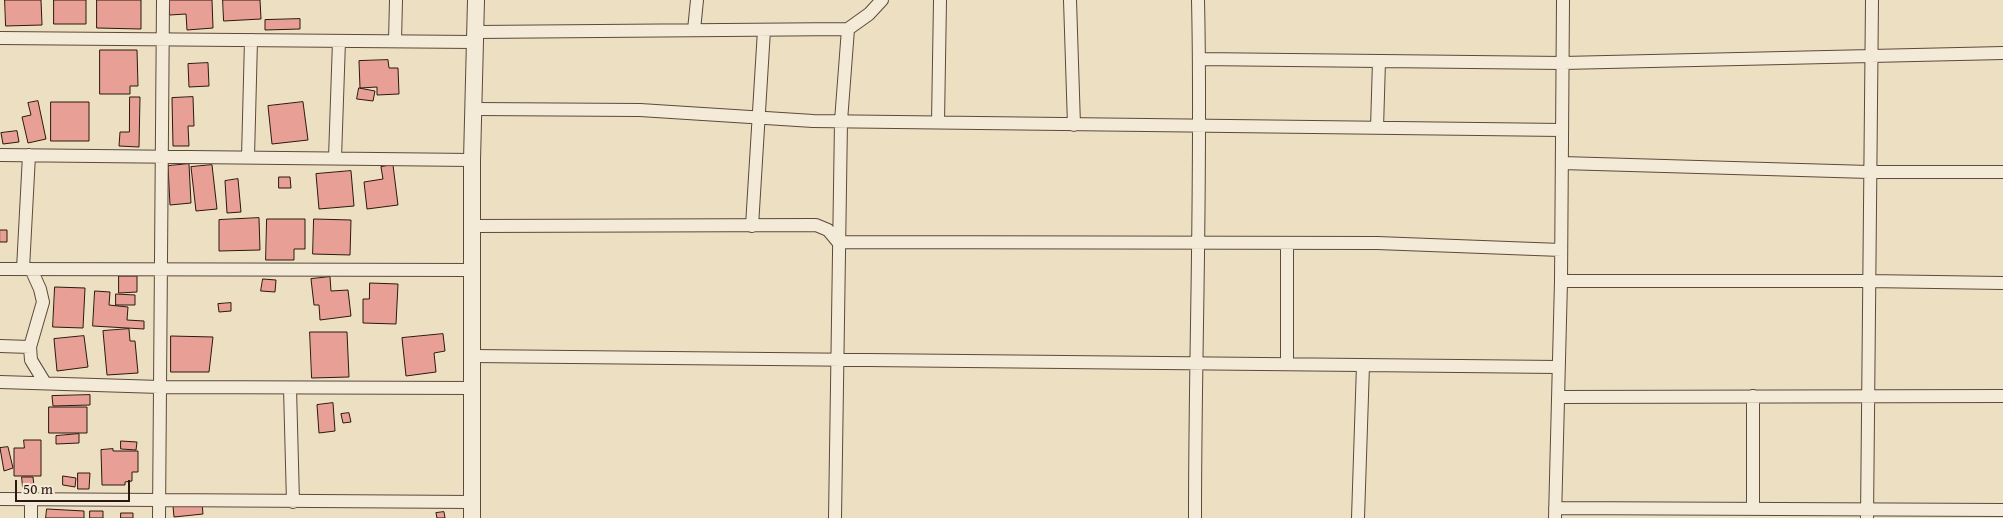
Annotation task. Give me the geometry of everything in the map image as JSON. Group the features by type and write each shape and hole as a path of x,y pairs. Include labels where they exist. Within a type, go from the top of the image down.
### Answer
{"street":[{"path":"159,518 163,0"},
{"path":"395,41 396,0"},
{"path":"0,499 293,502 472,510 472,160 476,0"},
{"path":"694,30 696,0"},
{"path":"0,38 395,41 694,30 848,29 870,14 882,0"},
{"path":"938,122 940,0"},
{"path":"1070,0 1074,125"},
{"path":"1195,518 1195,364 1200,126 1198,0"},
{"path":"1562,0 1561,281 1555,513 1753,508 1867,513 2003,510"},
{"path":"1867,513 1872,0"},
{"path":"834,518 838,360 838,242 842,121 848,29"},
{"path":"752,226 757,117 764,30"},
{"path":"248,157 251,40"},
{"path":"335,158 339,41"},
{"path":"1199,59 1563,63 2003,53"},
{"path":"1377,128 1379,61"},
{"path":"474,109 640,110 842,121 1562,130"},
{"path":"0,155 472,160"},
{"path":"28,155 27,269 40,289 43,302 30,347 31,360 45,384"},
{"path":"1562,162 1869,172 2003,172"},
{"path":"473,226 816,226 828,230 838,242"},
{"path":"838,242 1377,243 1561,250"},
{"path":"1287,243 1287,364"},
{"path":"0,269 472,270"},
{"path":"1561,281 2003,283"},
{"path":"0,346 30,347"},
{"path":"473,356 1558,367"},
{"path":"1358,518 1363,365"},
{"path":"0,382 160,387 473,388"},
{"path":"290,388 293,502"},
{"path":"1753,508 1754,396"},
{"path":"1558,397 2003,396"},
{"path":"31,499 31,518"}],"building":[{"path":"5,0 41,0 42,25 6,26"},
{"path":"54,0 86,0 86,24 54,24"},
{"path":"97,0 141,0 141,29 97,28"},
{"path":"169,0 212,0 213,28 187,30 186,14 170,15"},
{"path":"223,0 260,0 261,19 224,21"},
{"path":"300,19 300,29 265,30 265,20"},
{"path":"100,50 137,50 138,86 130,86 130,94 100,94"},
{"path":"388,60 389,68 398,68 399,94 377,95 377,87 360,88 359,61"},
{"path":"208,63 209,86 189,87 188,64"},
{"path":"359,88 375,91 373,101 357,99"},
{"path":"130,97 140,97 139,147 119,146 120,132 129,132"},
{"path":"193,97 194,126 188,126 189,146 173,146 172,98"},
{"path":"38,101 46,139 28,143 22,117 31,115 28,103"},
{"path":"51,102 89,102 89,141 51,141"},
{"path":"303,102 308,140 272,144 268,106"},
{"path":"17,131 19,142 3,144 1,133"},
{"path":"189,164 191,203 170,205 168,166"},
{"path":"212,165 217,209 196,211 191,167"},
{"path":"393,165 398,205 367,209 364,182 383,179 381,167"},
{"path":"351,171 354,206 319,209 316,174"},
{"path":"279,177 290,177 291,188 279,188"},
{"path":"238,179 241,212 227,213 225,181"},
{"path":"259,218 260,250 219,251 219,220"},
{"path":"267,219 305,219 305,249 294,249 294,260 266,260"},
{"path":"314,219 351,220 350,255 313,254"},
{"path":"0,230 7,230 7,242 0,242"},
{"path":"119,276 137,276 137,292 119,293"},
{"path":"330,277 331,291 348,290 351,316 320,320 319,305 314,305 311,279"},
{"path":"263,279 276,280 275,292 261,291"},
{"path":"370,283 398,284 396,324 363,323 363,299 369,299"},
{"path":"55,287 85,288 83,328 53,327"},
{"path":"95,291 110,292 109,305 128,307 127,320 144,321 144,329 93,326"},
{"path":"116,294 135,295 135,305 116,305"},
{"path":"231,303 231,311 219,312 218,304"},
{"path":"129,329 130,341 135,341 138,373 107,375 103,331"},
{"path":"310,332 347,332 349,377 312,378"},
{"path":"443,334 445,351 434,353 436,372 406,376 402,338"},
{"path":"84,336 88,367 57,371 54,339"},
{"path":"171,336 213,337 209,372 171,372"},
{"path":"90,395 90,405 53,406 52,396"},
{"path":"333,403 335,431 319,433 317,405"},
{"path":"49,407 87,407 87,433 49,433"},
{"path":"349,413 351,422 343,423 341,414"},
{"path":"79,434 79,443 56,444 56,436"},
{"path":"24,440 41,440 41,476 14,476 14,448 24,448"},
{"path":"121,441 137,442 136,450 121,449"},
{"path":"8,447 13,468 4,471 0,448"},
{"path":"113,449 113,451 138,451 138,472 132,472 132,481 125,482 125,485 102,485 101,450"},
{"path":"78,473 90,473 89,489 78,489"},
{"path":"63,476 76,478 75,487 63,485"},
{"path":"22,477 33,477 34,486 23,487"},
{"path":"202,503 203,514 174,517 173,506"},
{"path":"47,509 84,511 84,518 46,518"},
{"path":"90,511 103,511 103,518 90,518"},
{"path":"444,512 445,518 437,518 436,513"},
{"path":"121,513 133,513 133,518 121,518"}]}
